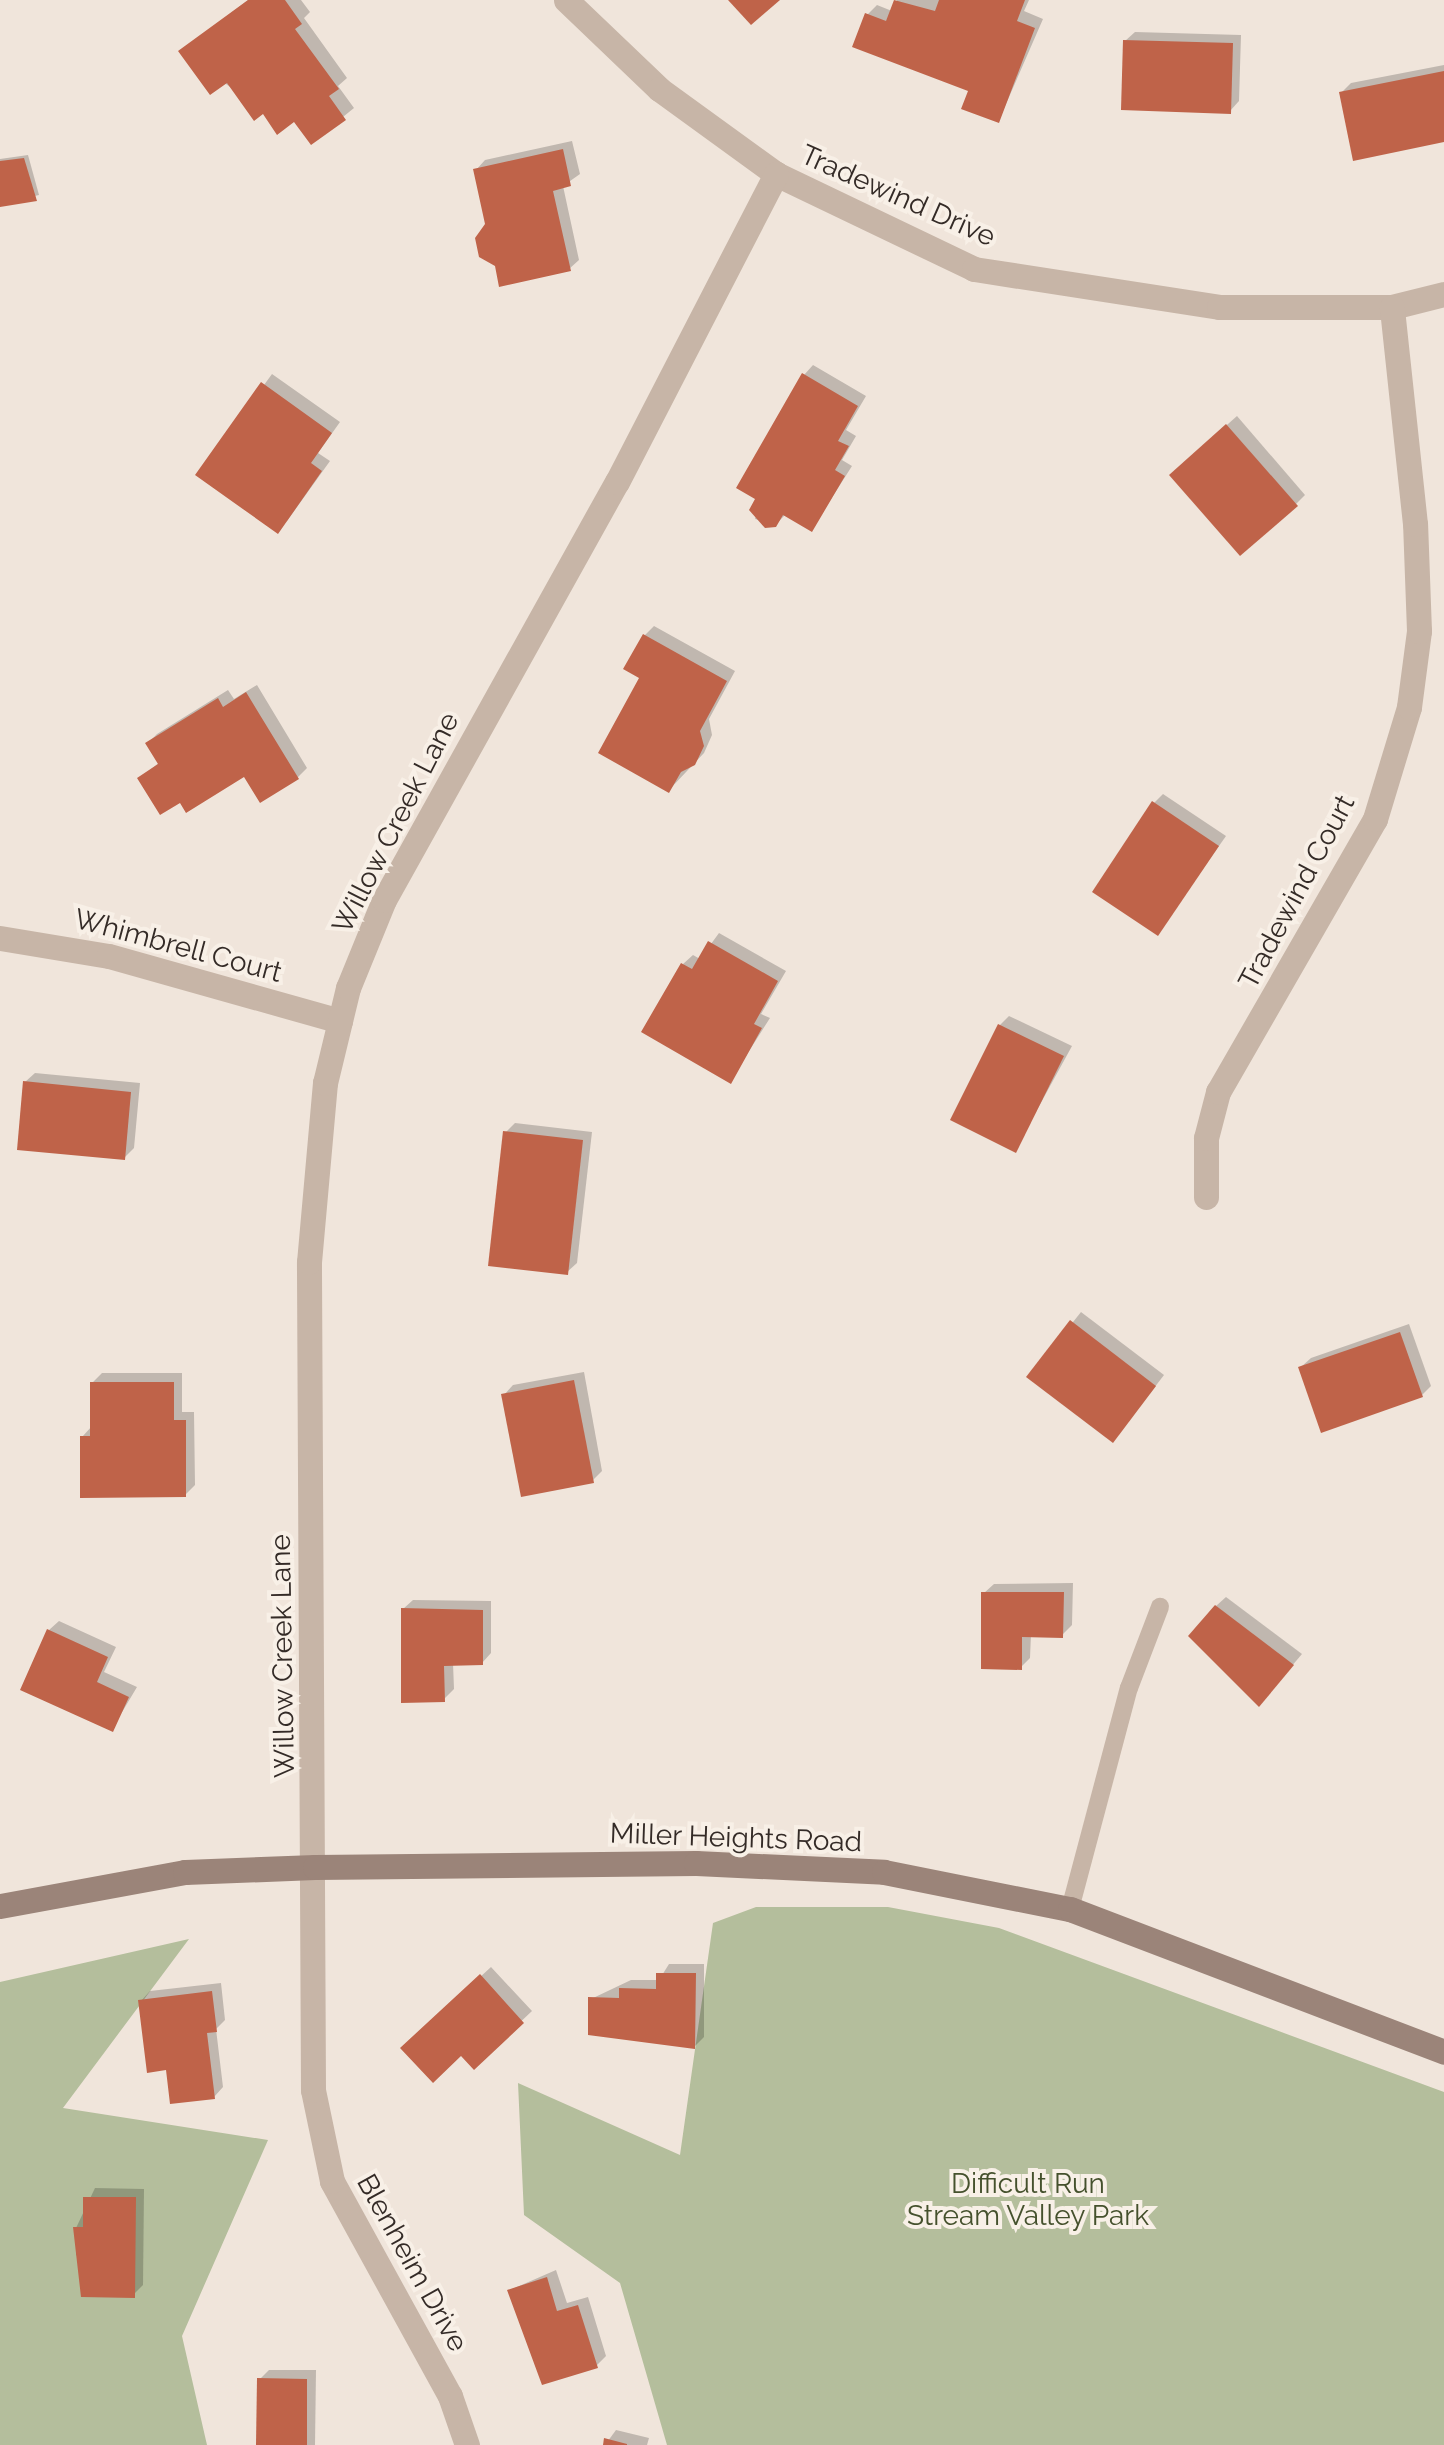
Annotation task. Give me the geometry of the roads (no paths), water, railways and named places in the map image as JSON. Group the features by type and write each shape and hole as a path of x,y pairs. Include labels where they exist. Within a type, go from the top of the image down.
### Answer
{"street":[{"name":"Tradewind Drive","path":"566,0 659,88 776,174 974,269 1219,308 1392,306 1444,294"},
{"name":"Willow Creek Lane","path":"315,1867 309,1262 312,1178 340,1021 384,900 617,482 776,174"},
{"name":"Tradewind Court","path":"1206,1198 1206,1138 1218,1092 1375,819 1408,707 1419,632 1415,524 1392,306"},
{"name":"Whimbrell Court","path":"0,938 109,956 340,1021"},
{"name":"Miller Heights Road","path":"0,1906 185,1872 696,1863 884,1872 1070,1908 1444,2052"},
{"name":"Blenheim Drive","path":"315,1867 310,1955 318,2128 355,2232 427,2351 467,2445"}],"lane":[{"path":"1070,1908 1129,1688 1160,1607"}],"park label":[{"name":"Difficult Run Stream Valley Park","path":"1028,2200"}]}
